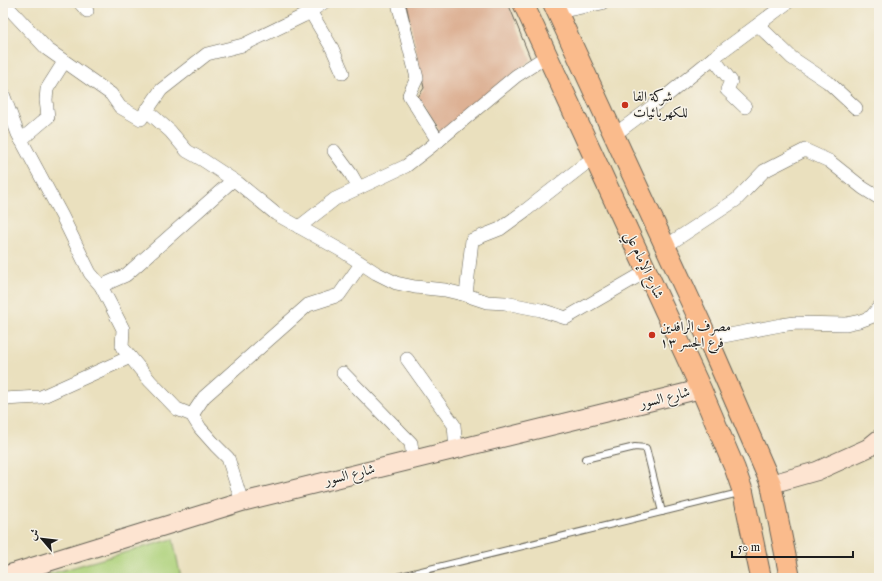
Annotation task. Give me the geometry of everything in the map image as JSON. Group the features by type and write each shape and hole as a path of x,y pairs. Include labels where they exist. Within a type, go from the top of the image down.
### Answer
{"main road":[{"name":"شارع الإمام علي","path":"523,3 701,389 735,469 743,492 761,578"},
{"name":"شارع الإمام علي","path":"556,8 666,246 771,484 790,578"},
{"path":"743,492 771,484"}],"street":[{"path":"4,3 47,50 111,94 120,107 141,119 161,90 207,54 243,45 303,16 323,3"},
{"path":"398,3 417,78 409,95 438,141"},
{"path":"556,8 602,3"},
{"path":"614,135 787,3"},
{"path":"310,12 332,48 343,73"},
{"path":"758,25 792,58 828,82 856,108"},
{"path":"299,227 335,199 406,166 516,76 547,56"},
{"path":"713,58 731,81 727,90 745,107"},
{"path":"21,140 48,117 46,100 47,89 64,62"},
{"path":"3,94 21,140 90,272 101,286 123,329 122,347 150,381 177,409 192,415 200,428 228,458 242,502"},
{"path":"146,110 170,131 187,151 234,180 276,214 344,252 376,273 396,282 415,287 445,290 487,302 505,303 541,310 566,318 647,271"},
{"path":"666,246 736,200 764,171 805,150 829,161 863,188 879,198"},
{"path":"334,151 351,174 359,188"},
{"path":"466,295 472,240 500,229 594,157"},
{"path":"101,286 126,275 234,180"},
{"path":"192,415 204,397 308,305 339,295 361,264"},
{"path":"708,339 788,324 846,324 871,317 879,307"},
{"path":"3,399 41,397 130,357"},
{"path":"407,359 454,425 456,449"},
{"path":"343,373 411,443 413,459"},
{"name":"شارع السور","path":"3,576 242,502 701,389"},
{"path":"771,484 817,471 868,448 879,439"}],"lane":[{"path":"585,459 635,447 646,448 662,512"},
{"path":"393,578 743,492"}],"green space":[{"path":"173,539 181,578 35,578"}],"building":[{"path":"508,3 531,60 442,134 418,97 424,88 406,4"}],"place":[{"name":"شركة الفا للكهربائيات","path":"625,105"},
{"name":"مصرف الرافدين فرع الجسر ١٣","path":"652,335"}]}
